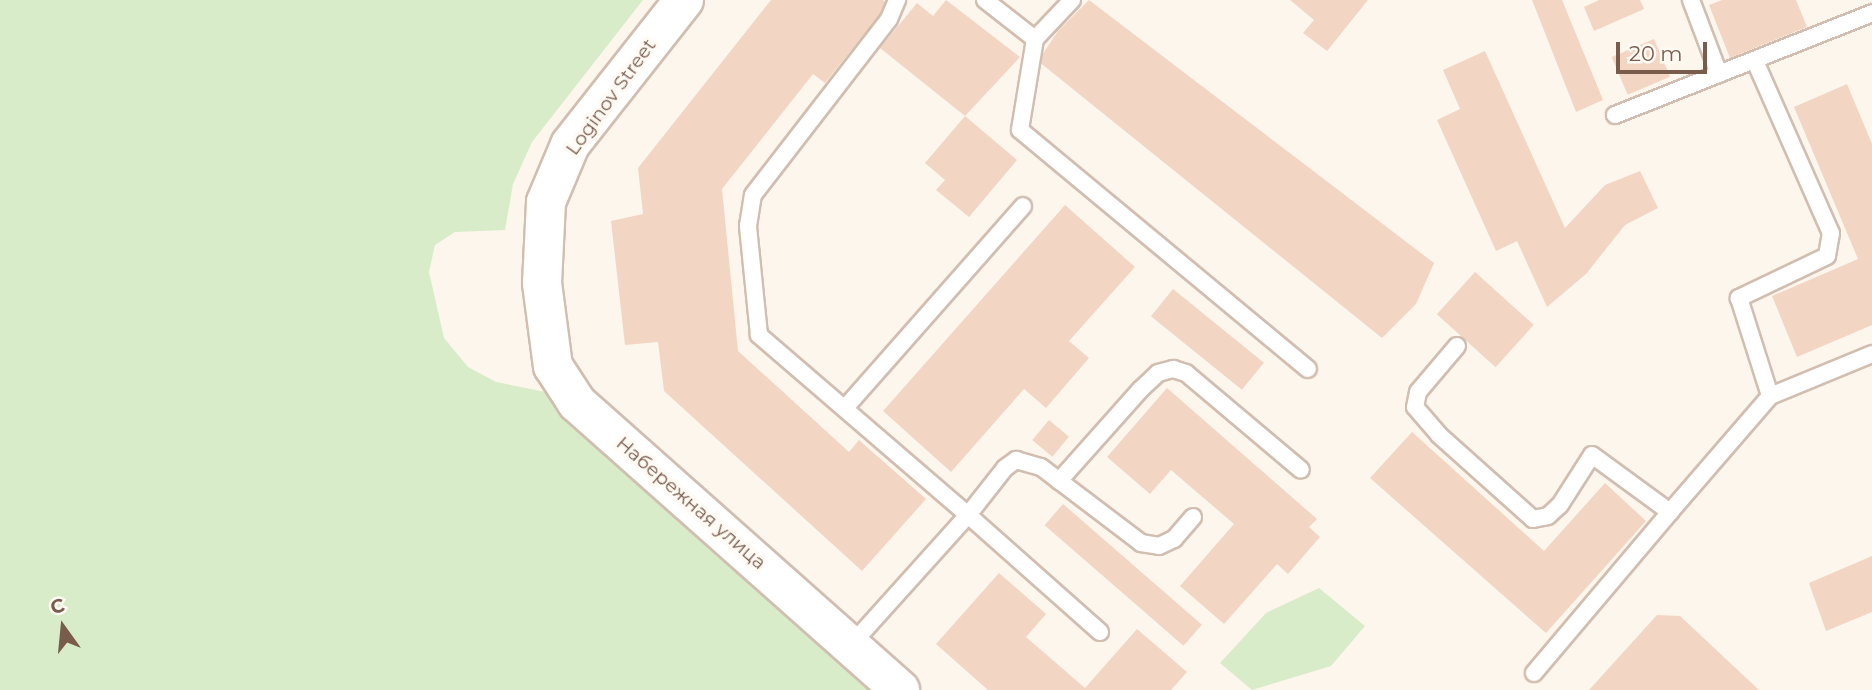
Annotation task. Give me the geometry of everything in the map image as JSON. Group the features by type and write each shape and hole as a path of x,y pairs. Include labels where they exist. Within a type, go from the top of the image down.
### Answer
{"street":[{"name":"Loginov Street","path":"542,283 545,202 570,145 684,0"},
{"name":"Набережная улица","path":"542,283 553,366 577,403 900,690"}],"lane":[{"path":"897,0 889,19 752,195 748,226 759,335 1100,632"},
{"path":"985,0 1034,39"},
{"path":"1072,0 1034,39 1020,130 1308,369"},
{"path":"1691,0 1719,75"},
{"path":"1615,115 1872,13"},
{"path":"1755,61 1831,233 1827,256 1739,298 1770,396"},
{"path":"845,408 1023,206"},
{"path":"1457,346 1418,392 1415,407 1439,435 1533,519 1548,516 1592,455 1670,512"},
{"path":"1534,673 1770,396 1872,354"},
{"path":"1059,481 1141,389 1158,373 1173,369 1186,373 1301,470"},
{"path":"851,645 1016,460 1041,467 1141,543 1159,546 1174,539 1193,517"}],"green space":[{"path":"0,0 643,0 532,142 513,184 505,230 455,232 435,245 429,272 444,338 468,367 496,382 551,393 874,690 0,690"},
{"path":"1319,588 1365,626 1331,666 1252,690 1220,663 1266,613"}],"building":[{"path":"771,0 883,0 888,4 825,83 813,74 722,189 738,351 849,452 859,440 926,499 862,571 664,391 658,342 625,345 611,221 643,214 638,168"},
{"path":"946,0 1020,57 965,116 880,48 917,3 933,16"},
{"path":"1089,0 1434,263 1416,304 1382,338 1038,61 1058,31"},
{"path":"1290,0 1368,0 1327,51 1303,33 1314,20"},
{"path":"1532,0 1562,0 1603,100 1576,112"},
{"path":"1599,0 1640,0 1644,9 1594,31 1584,7"},
{"path":"1722,0 1796,0 1807,27 1730,58 1709,5"},
{"path":"1654,39 1670,77 1628,95 1612,57"},
{"path":"1485,51 1565,228 1605,185 1640,171 1658,208 1625,225 1586,274 1547,307 1517,241 1496,251 1437,120 1460,109 1443,70"},
{"path":"1847,84 1872,144 1872,325 1797,357 1772,296 1858,259 1794,107"},
{"path":"965,116 1017,160 969,217 936,190 945,180 925,163"},
{"path":"1065,205 1135,267 1069,341 1089,358 1046,408 1024,389 951,472 883,411"},
{"path":"1475,272 1534,325 1496,367 1437,314"},
{"path":"1173,289 1264,363 1242,390 1151,316"},
{"path":"1167,388 1317,519 1309,527 1320,537 1288,574 1277,564 1224,624 1180,586 1234,524 1171,470 1150,494 1107,457"},
{"path":"1049,420 1069,437 1052,457 1032,440"},
{"path":"1412,432 1544,551 1605,483 1646,521 1546,633 1370,478"},
{"path":"1063,504 1202,625 1183,646 1045,525"},
{"path":"1872,556 1872,612 1826,631 1809,583"},
{"path":"999,573 1046,614 1026,637 1085,688 1137,629 1187,672 1171,690 988,690 936,644"},
{"path":"1657,615 1680,616 1759,690 1589,690"}]}
